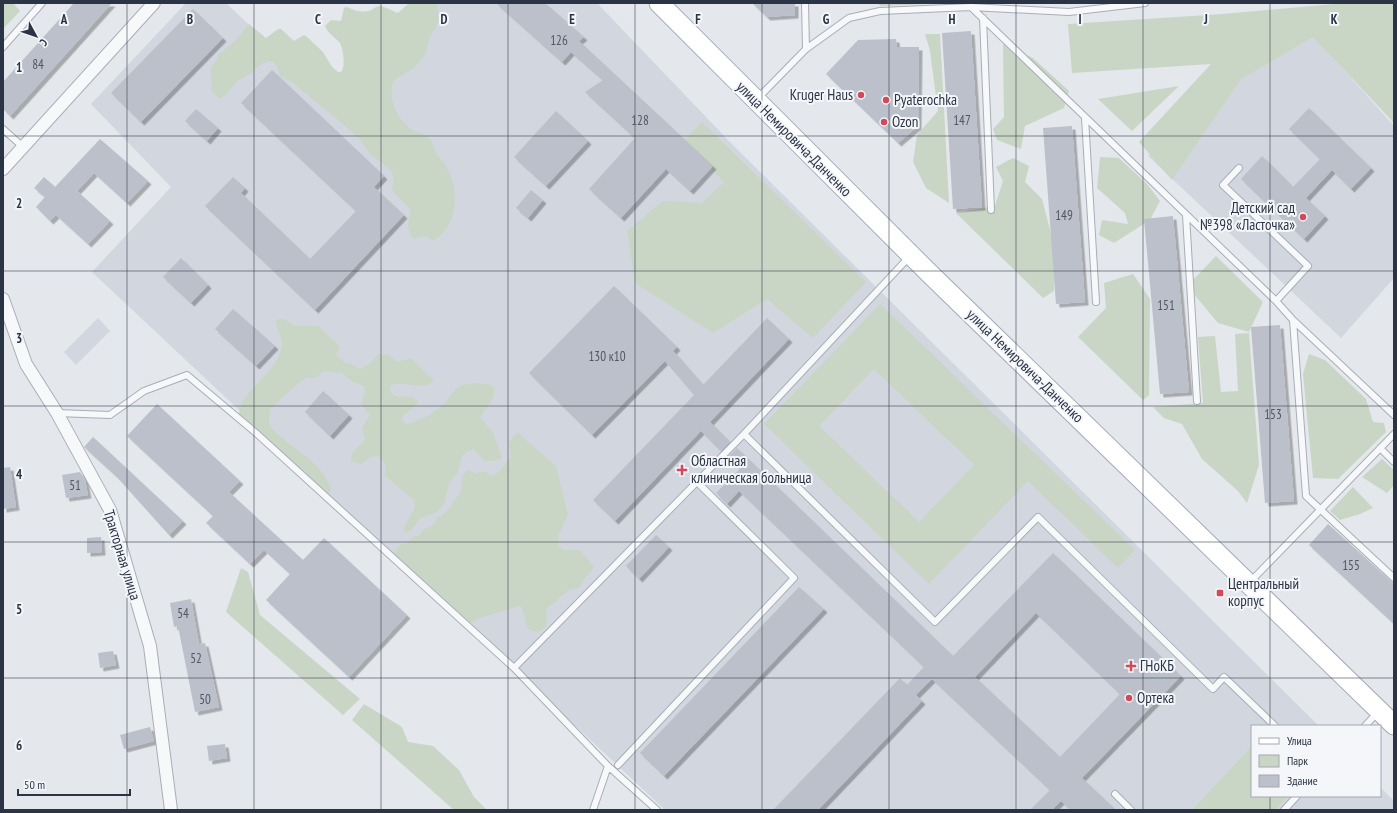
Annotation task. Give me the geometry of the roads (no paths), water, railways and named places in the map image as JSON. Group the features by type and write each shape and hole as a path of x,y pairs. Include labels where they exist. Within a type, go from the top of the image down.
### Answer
{"main road":[{"name":"улица Немировича-Данченко","path":"659,3 755,101 911,255 1394,725"}],"street":[{"path":"3,169 22,146 154,3"},
{"name":"Тракторная улица","path":"3,299 26,364 57,413 110,510 150,646 171,810"}],"lane":[{"path":"3,47 42,3"},
{"path":"805,3 806,49"},
{"path":"755,101 806,49 849,18 880,11 971,7 1068,12 1145,3"},
{"path":"971,7 1276,301 1293,320 1394,415"},
{"path":"983,18 991,210"},
{"path":"1085,118 1096,302"},
{"path":"3,129 22,146"},
{"path":"1239,168 1222,185 1308,266 1276,301"},
{"path":"1186,215 1197,401"},
{"path":"514,668 696,481 744,434 911,255"},
{"path":"1293,320 1306,496 1394,578"},
{"path":"57,413 110,415 144,391 187,375 256,433 514,668 608,766 656,810"},
{"path":"744,434 935,622 1038,517 1213,689 1224,677 1274,725"},
{"path":"1248,583 1394,434"},
{"path":"1380,448 1394,462"},
{"path":"618,765 794,578 696,481"},
{"path":"1366,725 1379,711"},
{"path":"593,810 608,766"},
{"path":"1115,794 1131,810"},
{"path":"1284,810 1296,797"}],"place":[{"name":"Kruger Haus","path":"861,95"},
{"name":"Pyaterochka","path":"886,100"},
{"name":"Ozon","path":"884,122"},
{"name":"Детский сад №398 «Ласточка»","path":"1303,217"},
{"name":"Областная клиническая больница","path":"682,470"},
{"name":"Центральный корпус","path":"1220,593"},
{"name":"ГНоКБ","path":"1131,666"},
{"name":"Ортека","path":"1129,698"}]}
